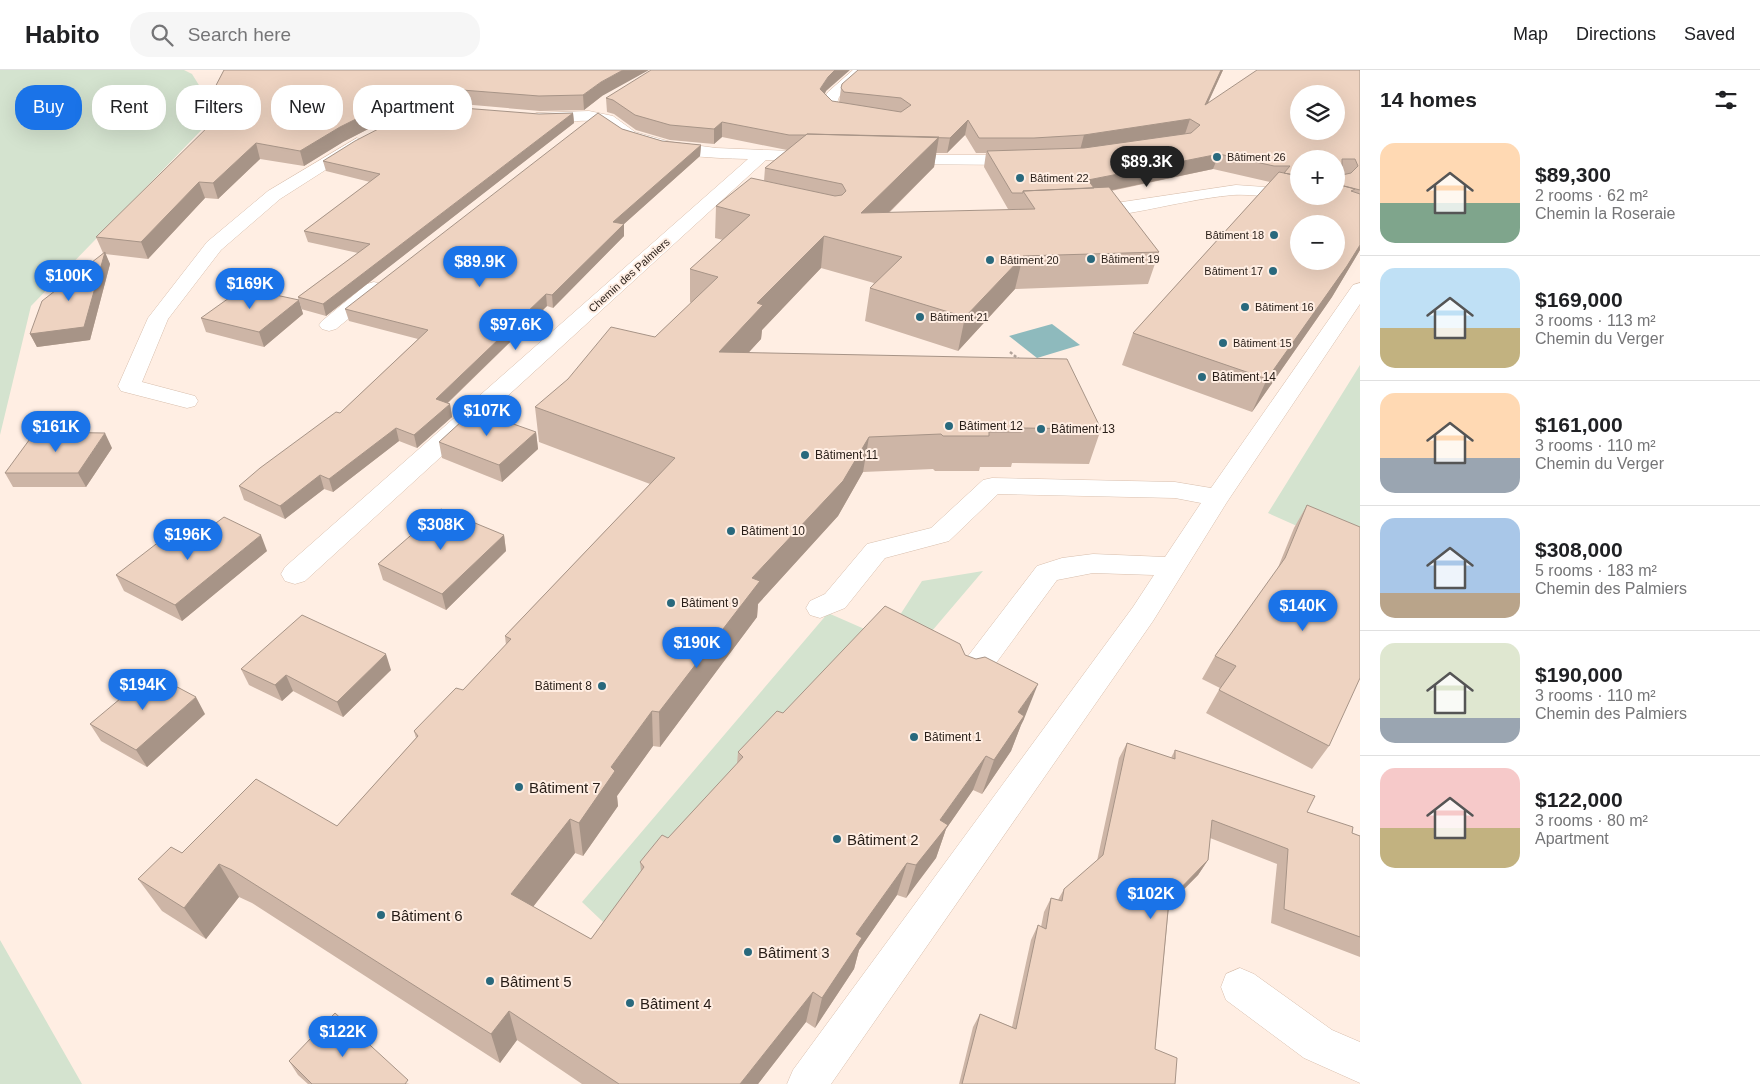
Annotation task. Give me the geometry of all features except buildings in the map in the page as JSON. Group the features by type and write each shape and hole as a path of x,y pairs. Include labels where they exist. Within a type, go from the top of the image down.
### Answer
{"street":[{"path":"862,70 833,95 829,103 837,112 872,116"},
{"path":"573,135 608,101"},
{"path":"517,117 592,116 608,119 629,135 669,147 762,156 828,158"},
{"path":"187,401 129,386 158,318 214,246 274,195 373,134"},
{"name":"Chemin des Palmiers","path":"295,574 727,197 762,156"},
{"path":"885,160 1040,160"},
{"path":"1068,213 1114,211 1238,190 1262,192 1360,215"},
{"path":"329,325 388,278"},
{"path":"807,1084 1138,622 1217,498 1360,289"},
{"path":"820,608 835,601 876,551 940,535 992,486 1175,490 1217,498"},
{"path":"966,681 1047,574 1066,565 1090,562 1173,568"},
{"path":"1240,987 1318,1044 1360,1063"}],"path":[{"path":"1010,352 1025,364"}],"green space":[{"path":"0,70 184,70 192,74 199,85 176,85 176,130 202,130 31,306 0,435"},
{"path":"1360,365 1360,554 1268,513"},
{"path":"983,571 909,658 620,938 582,902 828,613 885,638 922,581"},
{"path":"0,940 82,1084 0,1084"}],"water":[{"path":"1052,324 1080,345 1037,358 1009,336"}],"place":[{"name":"Bâtiment 26","path":"1217,157"},
{"name":"Bâtiment 22","path":"1020,178"},
{"name":"Bâtiment 18","path":"1274,235"},
{"name":"Bâtiment 19","path":"1091,259"},
{"name":"Bâtiment 20","path":"990,260"},
{"name":"Bâtiment 17","path":"1273,271"},
{"name":"Bâtiment 16","path":"1245,307"},
{"name":"Bâtiment 21","path":"920,317"},
{"name":"Bâtiment 15","path":"1223,343"},
{"name":"Bâtiment 14","path":"1202,377"},
{"name":"Bâtiment 12","path":"949,426"},
{"name":"Bâtiment 13","path":"1041,429"},
{"name":"Bâtiment 11","path":"805,455"},
{"name":"Bâtiment 10","path":"731,531"},
{"name":"Bâtiment 9","path":"671,603"},
{"name":"Bâtiment 8","path":"602,686"},
{"name":"Bâtiment 1","path":"914,737"},
{"name":"Bâtiment 7","path":"519,787"},
{"name":"Bâtiment 2","path":"837,839"},
{"name":"Bâtiment 6","path":"381,915"},
{"name":"Bâtiment 3","path":"748,952"},
{"name":"Bâtiment 5","path":"490,981"},
{"name":"Bâtiment 4","path":"630,1003"}]}
